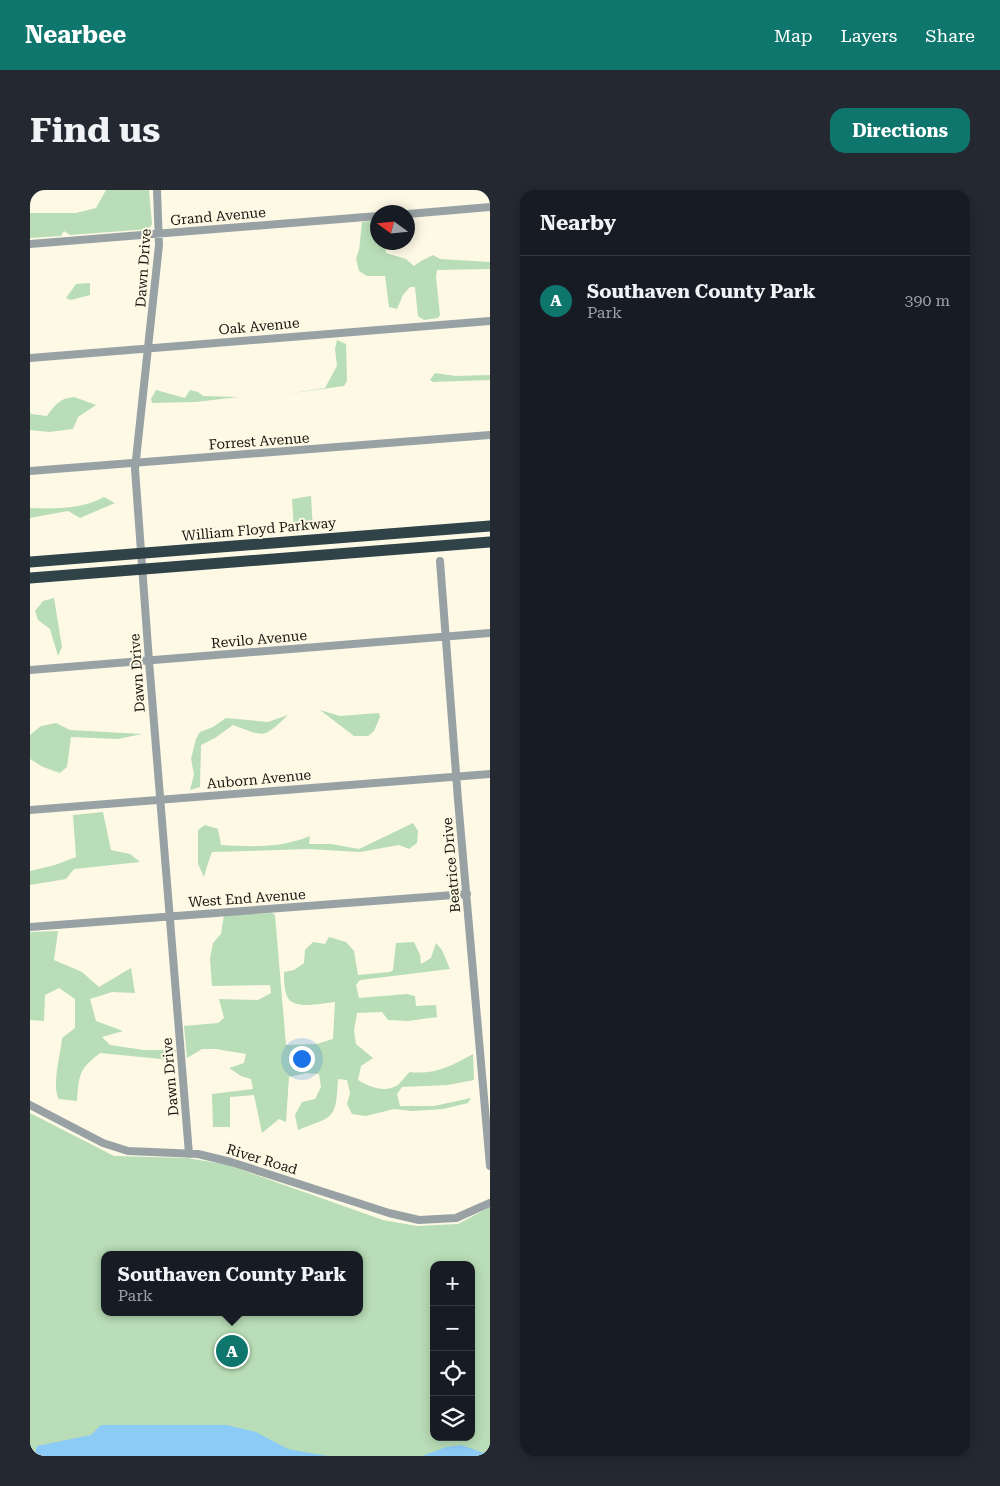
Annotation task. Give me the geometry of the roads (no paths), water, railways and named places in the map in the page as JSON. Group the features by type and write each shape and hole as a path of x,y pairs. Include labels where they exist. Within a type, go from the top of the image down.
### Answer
{"highway":[{"name":"William Floyd Parkway","path":"30,562 490,526"},
{"path":"30,578 490,542"}],"street":[{"name":"Dawn Drive","path":"156,190 159,234 156,274 135,463 148,661 189,1154"},
{"path":"415,213 490,207"},
{"name":"Grand Avenue","path":"30,244 370,217"},
{"name":"Oak Avenue","path":"30,358 148,347 490,321"},
{"name":"Forrest Avenue","path":"30,471 490,434"},
{"name":"Beatrice Drive","path":"440,561 490,1166"},
{"name":"Revilo Avenue","path":"30,670 490,633"},
{"name":"Auborn Avenue","path":"30,810 490,774"},
{"name":"West End Avenue","path":"30,927 467,894"},
{"name":"River Road","path":"30,1105 103,1143 128,1151 206,1156 255,1169 389,1213 419,1220 456,1218 490,1203"}],"water":[{"path":"101,1425 227,1425 256,1432 288,1449 328,1456 34,1456 37,1446 91,1435"},
{"path":"461,1445 490,1456 422,1456 446,1447"}],"place":[{"name":"Southaven County Park","path":"232,1351"}]}
